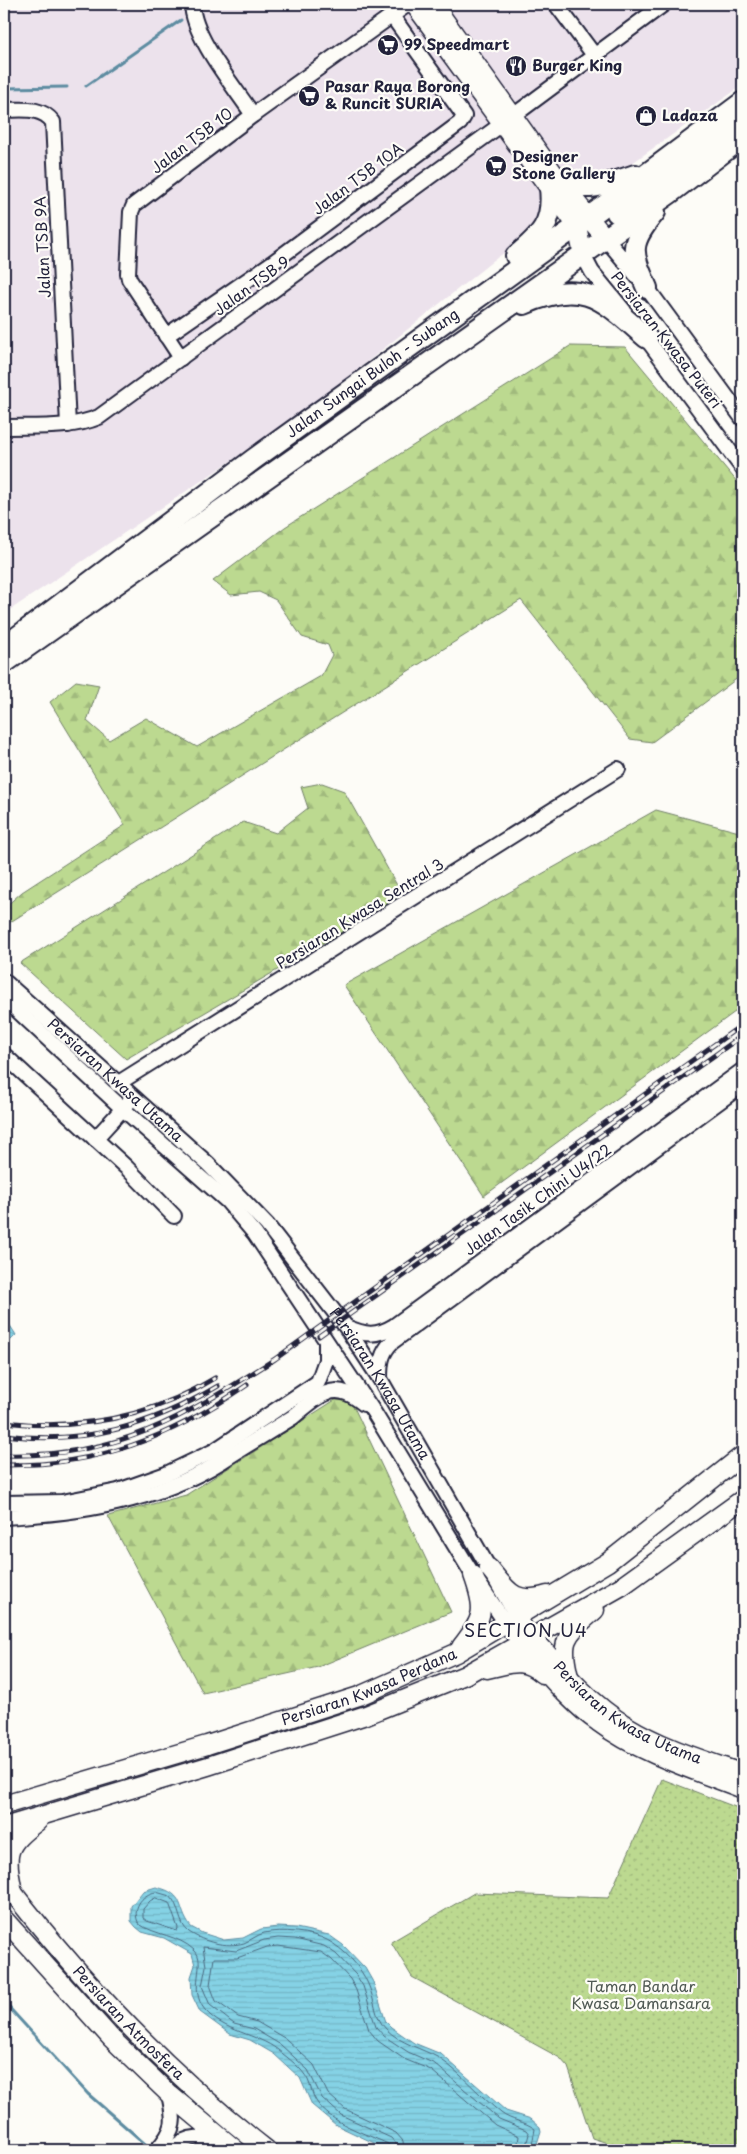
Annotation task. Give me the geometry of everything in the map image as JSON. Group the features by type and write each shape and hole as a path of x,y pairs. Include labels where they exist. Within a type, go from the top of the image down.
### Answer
{"highway":[{"name":"Jalan Sungai Buloh - Subang","path":"4,663 496,315 588,235 652,169 743,102"},
{"path":"187,510 201,507 417,358 743,122"},
{"name":"Jalan Sungai Buloh - Subang","path":"4,647 254,459 409,348 588,235 670,193 743,137"},
{"path":"409,348 417,333 535,240 546,224 552,206 555,185 580,188 604,186 652,169"},
{"path":"647,288 635,259 635,243 639,231 670,193"},
{"path":"496,315 545,296 572,292 590,294 604,301 647,338"}],"main road":[{"path":"414,4 508,120"},
{"path":"433,4 508,120 588,235"},
{"name":"Persiaran Kwasa Perdana","path":"7,1803 207,1745 359,1696 456,1654 608,1562 743,1455"},
{"name":"Persiaran Kwasa Perdana","path":"4,1827 208,1766 366,1715 465,1675 622,1586 743,1499"},
{"path":"489,1568 509,1593 522,1598 530,1600 564,1590"},
{"path":"456,1654 472,1633 482,1608 482,1599 472,1575"},
{"path":"569,1677 565,1661 565,1640 572,1631 622,1586"},
{"name":"Persiaran Kwasa Utama","path":"526,1640 625,1725 657,1742 743,1774"},
{"name":"Persiaran Kwasa Utama","path":"526,1640 580,1708 620,1737 643,1750 743,1789"},
{"path":"465,1675 515,1662 524,1663 533,1666 580,1708"},
{"path":"8,1887 7,1862 10,1848 18,1835 48,1813"},
{"name":"Persiaran Atmosfera","path":"8,1887 126,2023 183,2079 267,2150"},
{"name":"Persiaran Atmosfera","path":"4,1920 111,2038 169,2094 234,2150"}],"street":[{"path":"192,4 192,15 198,33 253,115"},
{"name":"Jalan TSB 10","path":"181,358 128,274 131,212 134,206 253,115 408,4"},
{"path":"556,4 594,56"},
{"name":"Jalan TSB 9","path":"4,427 68,425 86,422 99,417 508,120 664,4"},
{"name":"Jalan TSB 10A","path":"166,336 272,263 460,123 464,116 392,16"},
{"name":"Jalan TSB 9A","path":"4,110 39,110 48,115 53,122 68,425"},
{"name":"Persiaran Kwasa Puteri","path":"588,235 647,288 743,419"},
{"name":"Persiaran Kwasa Puteri","path":"588,235 592,272 647,338 743,469"},
{"name":"Persiaran Kwasa Sentral 3","path":"117,1084 618,769"},
{"name":"Persiaran Kwasa Utama","path":"4,981 208,1164 268,1225 346,1327 380,1379 489,1568 511,1621"},
{"name":"Persiaran Kwasa Utama","path":"4,998 123,1109 227,1201 255,1234 373,1411 472,1575 526,1640"},
{"path":"4,1055 96,1139 174,1216"},
{"name":"Jalan Tasik Chini U4/22","path":"346,1327 362,1334 373,1335 389,1329 743,1070"},
{"name":"Jalan Tasik Chini U4/22","path":"380,1379 380,1360 384,1350 392,1342 743,1084"},
{"path":"96,1139 133,1098"},
{"path":"4,1503 62,1502 118,1491 166,1474 206,1455 318,1382 326,1360 326,1343"},
{"path":"4,1517 58,1514 119,1503 161,1490 198,1475 293,1416 326,1393 336,1391 352,1395 373,1411"},
{"path":"169,2094 173,2114 174,2142"},
{"path":"157,2150 174,2142 187,2139 210,2138 234,2150"}],"shaded area":[{"path":"4,4 743,4 743,85 494,260 311,407 4,614"}],"green space":[{"path":"570,346 625,347 743,489 743,674 652,742 630,739 521,600 4,926 4,908 22,892 125,825 50,702 76,681 99,685 87,721 109,740 146,718 197,747 321,676 332,655 328,645 302,637 276,600 259,592 231,595 213,581 285,527"},
{"path":"322,783 344,791 403,896 126,1059 20,963 243,822 276,833 308,808 301,787"},
{"path":"656,810 743,833 743,1006 484,1196 344,985"},
{"path":"335,1400 351,1401 451,1612 318,1667 203,1693 108,1516 186,1495"},
{"name":"Taman Bandar Kwasa Damansara","path":"662,1779 743,1810 743,2150 629,2150 592,2138 568,2067 560,2058 412,1977 391,1942 474,1893 608,1898"}],"water":[{"path":"4,1316 16,1335 9,1342 4,1342"},
{"path":"156,1887 166,1890 177,1898 191,1927 202,1933 224,1940 243,1938 261,1929 278,1927 296,1928 329,1935 343,1945 365,1968 373,1982 386,2022 391,2027 414,2043 441,2054 506,2111 531,2119 540,2127 541,2131 535,2150 389,2150 336,2125 312,2105 300,2078 274,2054 250,2040 230,2034 200,2012 192,1995 191,1977 195,1965 192,1954 164,1938 142,1932 131,1921 131,1906 143,1891"}],"waterway":[{"path":"198,8 204,4"},
{"path":"86,86 181,20"},
{"path":"4,88 67,87"},
{"path":"4,2002 88,2094 152,2150"}],"railway":[{"path":"4,1455 45,1454 82,1450 116,1442 179,1416 210,1399 275,1359 743,1024"},
{"path":"319,1336 743,1035"},
{"path":"4,1422 59,1425 87,1423 113,1418 165,1403 215,1378"},
{"path":"4,1465 38,1464 71,1460 102,1454 132,1445 190,1420 247,1385"},
{"path":"4,1435 61,1437 89,1435 115,1430 167,1412 218,1386"}],"place":[{"name":"99 Speedmart","path":"388,45"},
{"name":"Burger King","path":"516,66"},
{"name":"Pasar Raya Borong & Runcit SURIA","path":"309,96"},
{"name":"Ladaza","path":"646,116"},
{"name":"Designer Stone Gallery","path":"496,166"}],"district":[{"name":"SECTION U4","path":"526,1631"}]}
